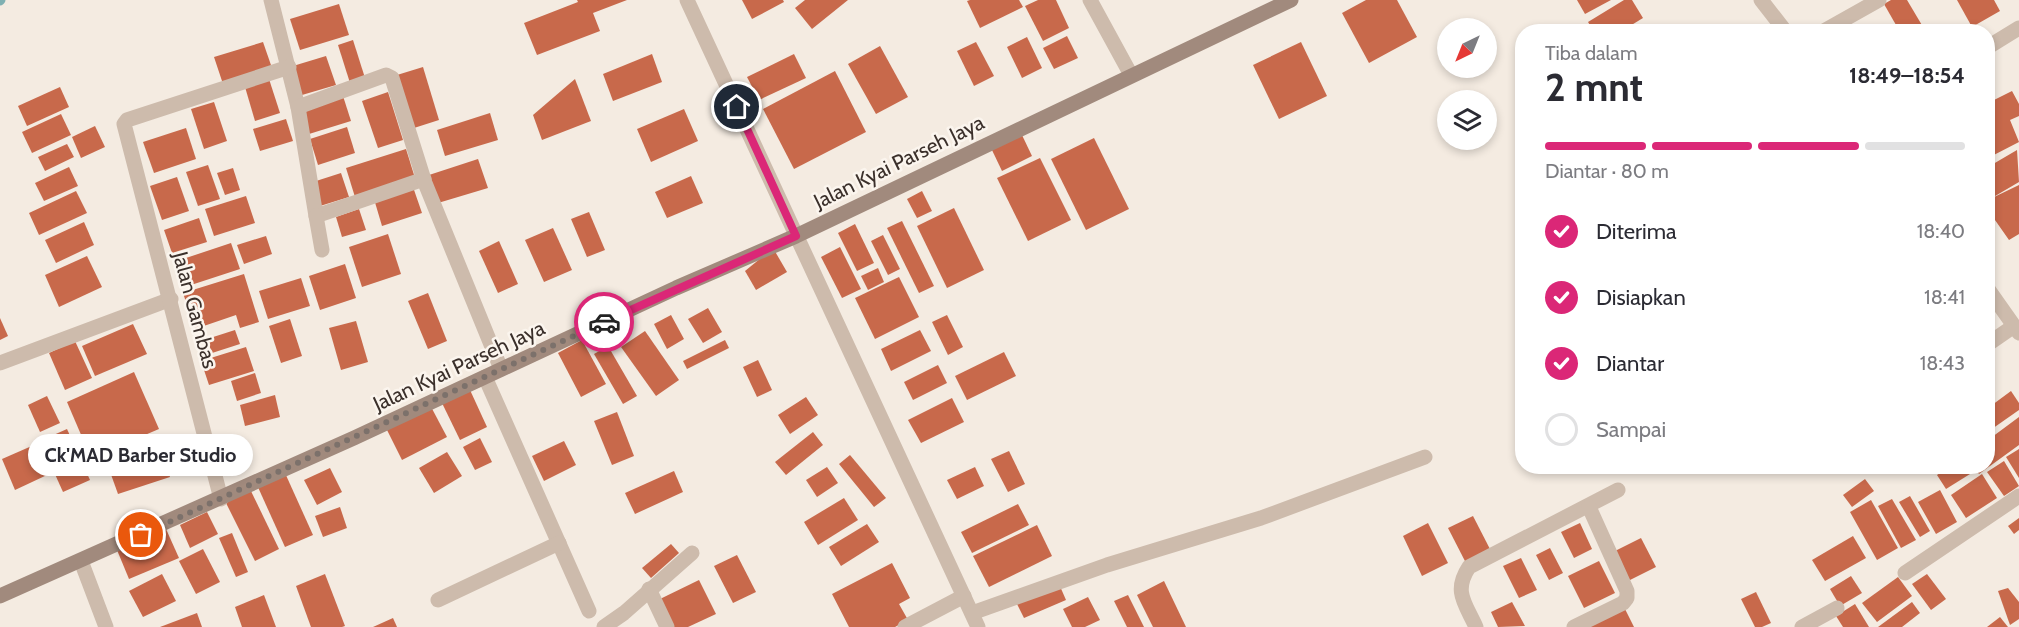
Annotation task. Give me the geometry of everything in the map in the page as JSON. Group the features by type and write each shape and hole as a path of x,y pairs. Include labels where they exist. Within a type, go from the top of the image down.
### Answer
{"main road":[{"name":"Jalan Kyai Parseh Jaya","path":"0,596 220,499 796,236 1291,0"}],"street":[{"path":"271,0 298,107 322,250"},
{"path":"687,0 978,627"},
{"path":"1090,0 1131,75"},
{"path":"1761,0 1780,24"},
{"path":"1836,24 1879,0"},
{"path":"1995,43 2019,28"},
{"name":"Jalan Gambas","path":"220,499 171,299 124,124 127,120 289,67"},
{"path":"298,107 389,76 424,179 501,369"},
{"path":"316,216 424,179"},
{"path":"0,363 171,299"},
{"path":"1995,299 2016,329 1995,340"},
{"path":"485,377 589,610"},
{"path":"972,613 1107,565 1261,518 1425,457"},
{"path":"1476,627 1460,590 1460,581 1469,567 1618,490"},
{"path":"1905,573 2019,496"},
{"path":"1574,627 1623,603 1627,598 1627,591 1589,507"},
{"path":"438,600 559,543"},
{"path":"604,627 624,613 693,553"},
{"path":"81,561 106,627"},
{"path":"649,590 667,627"},
{"path":"905,627 964,596"},
{"path":"1802,627 1837,608"}],"building":[{"path":"577,0 627,0 593,13 600,31 537,55 524,23 578,2"},
{"path":"742,0 783,0 784,2 752,19"},
{"path":"805,0 848,0 812,29 795,8"},
{"path":"1019,0 1023,7 980,28 967,1"},
{"path":"1038,0 1056,0 1069,28 1043,41 1025,6"},
{"path":"1366,0 1397,0 1417,37 1369,63 1342,13"},
{"path":"1577,0 1611,0 1585,14"},
{"path":"1624,0 1632,0 1643,18 1633,24 1589,24 1588,22"},
{"path":"1891,0 1907,0 1921,24 1895,24 1884,4"},
{"path":"1957,0 1994,0 2000,11 1977,24 1970,24"},
{"path":"339,4 349,35 300,50 290,19"},
{"path":"1067,36 1078,58 1054,69 1043,48"},
{"path":"1027,37 1042,68 1022,78 1007,47"},
{"path":"353,40 365,78 350,83 338,45"},
{"path":"263,42 272,68 223,84 214,57"},
{"path":"976,42 994,76 974,86 957,51"},
{"path":"1301,42 1327,96 1279,119 1253,65"},
{"path":"880,46 908,97 876,114 848,64"},
{"path":"652,54 662,82 613,101 603,74"},
{"path":"794,54 806,78 759,100 747,77"},
{"path":"326,56 336,85 302,95 293,66"},
{"path":"423,67 439,120 414,128 397,75"},
{"path":"835,71 866,132 794,169 763,109"},
{"path":"269,79 280,113 255,121 245,87"},
{"path":"575,79 591,121 542,140 533,115"},
{"path":"60,87 69,107 27,126 18,106"},
{"path":"2012,91 2019,104 2019,116 2010,120 2019,142 1995,154 1995,100"},
{"path":"388,92 403,140 378,148 362,101"},
{"path":"343,96 351,121 309,134 302,109"},
{"path":"214,102 227,141 204,149 191,109"},
{"path":"684,109 698,141 651,162 637,129"},
{"path":"490,113 498,140 445,156 437,130"},
{"path":"61,114 71,135 32,153 22,132"},
{"path":"286,119 293,141 260,151 253,129"},
{"path":"95,126 105,147 81,158 72,137"},
{"path":"347,127 355,153 318,165 310,139"},
{"path":"186,128 196,159 154,173 143,142"},
{"path":"1021,133 1032,156 1002,171 991,148"},
{"path":"1094,138 1129,209 1086,230 1051,159"},
{"path":"67,144 74,157 45,171 38,157"},
{"path":"406,149 415,178 355,197 346,168"},
{"path":"2017,150 2019,182 1995,196 1995,163"},
{"path":"1040,158 1071,220 1028,241 997,178"},
{"path":"478,159 488,188 438,203 429,175"},
{"path":"208,165 220,199 198,206 186,172"},
{"path":"69,167 78,186 44,201 35,183"},
{"path":"233,168 240,190 225,195 217,173"},
{"path":"341,173 349,197 320,206 313,182"},
{"path":"691,176 703,203 667,218 655,192"},
{"path":"177,177 189,211 162,220 150,186"},
{"path":"2019,185 2019,234 2009,240 1995,220 1995,197"},
{"path":"413,187 422,213 382,226 374,199"},
{"path":"76,191 87,213 39,235 29,213"},
{"path":"922,191 932,211 917,218 907,199"},
{"path":"246,196 255,223 214,236 205,209"},
{"path":"954,208 984,270 947,288 917,226"},
{"path":"359,209 366,230 342,237 336,217"},
{"path":"589,212 605,250 587,257 571,219"},
{"path":"199,218 207,242 172,253 164,230"},
{"path":"902,221 934,286 919,293 887,228"},
{"path":"84,222 94,245 56,263 45,240"},
{"path":"855,224 874,263 857,271 838,233"},
{"path":"553,228 572,270 544,282 525,240"},
{"path":"388,234 401,274 362,287 349,247"},
{"path":"883,235 900,269 888,275 871,241"},
{"path":"266,236 272,254 244,264 237,245"},
{"path":"499,241 518,284 498,293 479,251"},
{"path":"231,243 240,269 191,285 183,259"},
{"path":"840,247 861,289 842,298 821,257"},
{"path":"773,248 787,272 756,290 745,271"},
{"path":"87,256 102,287 59,307 45,275"},
{"path":"345,264 356,298 320,310 309,276"},
{"path":"878,268 884,282 868,290 861,276"},
{"path":"244,274 259,322 240,328 236,315 195,329 183,293"},
{"path":"899,277 919,317 875,339 855,298"},
{"path":"301,278 310,306 268,319 259,291"},
{"path":"428,293 447,341 428,349 408,301"},
{"path":"708,308 722,332 703,343 688,319"},
{"path":"671,315 684,339 667,349 654,324"},
{"path":"947,315 963,347 948,355 932,322"},
{"path":"0,318 8,336 0,340"},
{"path":"290,319 302,356 281,363 269,326"},
{"path":"356,321 368,362 341,370 329,328"},
{"path":"133,324 147,354 95,376 82,346"},
{"path":"235,330 240,344 212,353 207,339"},
{"path":"920,330 931,351 891,371 881,349"},
{"path":"645,331 679,380 656,396 621,347"},
{"path":"582,340 606,384 581,397 558,353"},
{"path":"725,340 729,348 687,369 683,361"},
{"path":"75,341 92,378 65,390 49,353"},
{"path":"608,346 637,396 623,404 594,354"},
{"path":"246,347 254,371 209,385 201,361"},
{"path":"1004,352 1016,376 967,400 955,376"},
{"path":"758,360 772,390 757,397 743,367"},
{"path":"938,365 947,383 913,400 904,382"},
{"path":"134,372 159,429 91,458 67,402"},
{"path":"255,373 261,393 237,401 231,381"},
{"path":"470,390 487,427 460,440 442,403"},
{"path":"2011,391 2019,403 2019,410 1995,427 1995,403"},
{"path":"275,395 280,417 245,426 240,405"},
{"path":"47,396 60,423 40,432 28,405"},
{"path":"806,397 818,415 790,434 778,415"},
{"path":"952,398 964,422 921,443 908,420"},
{"path":"429,403 447,437 402,460 385,426"},
{"path":"617,412 634,456 612,465 594,421"},
{"path":"2019,417 2019,445 1995,462 1995,435"},
{"path":"67,429 90,480 63,492 40,441"},
{"path":"813,432 823,445 786,475 775,462"},
{"path":"157,438 170,477 118,494 104,455"},
{"path":"480,438 492,462 475,470 463,447"},
{"path":"564,441 576,465 544,481 532,456"},
{"path":"34,445 47,475 15,490 2,459"},
{"path":"2019,449 2019,478 2006,457"},
{"path":"1009,451 1025,484 1008,492 991,459"},
{"path":"447,452 462,476 434,493 419,468"},
{"path":"850,455 886,498 874,507 839,464"},
{"path":"2004,461 2019,486 2004,496 1988,474 1995,474 1995,467"},
{"path":"827,467 838,483 817,497 806,480"},
{"path":"975,467 984,486 957,499 947,480"},
{"path":"330,468 342,492 317,505 304,480"},
{"path":"674,471 683,492 635,514 625,493"},
{"path":"285,473 313,535 285,547 257,485"},
{"path":"1938,474 1970,474 1946,489"},
{"path":"1982,474 1997,498 1966,518 1951,495"},
{"path":"1865,479 1874,491 1852,507 1843,495"},
{"path":"250,489 279,549 255,561 225,501"},
{"path":"1940,490 1957,522 1936,534 1918,502"},
{"path":"1910,496 1930,531 1920,537 1899,502"},
{"path":"844,498 858,520 818,545 804,522"},
{"path":"1892,499 1916,540 1901,548 1878,506"},
{"path":"1871,500 1898,548 1877,560 1850,512"},
{"path":"1018,504 1029,525 972,553 961,532"},
{"path":"340,507 347,528 323,537 315,516"},
{"path":"207,512 218,534 190,548 180,525"},
{"path":"1473,516 1492,553 1467,565 1448,528"},
{"path":"2019,518 2019,530 2014,534 2008,526"},
{"path":"1428,523 1448,563 1422,576 1403,536"},
{"path":"1580,523 1592,549 1574,558 1561,532"},
{"path":"867,524 879,542 841,566 829,547"},
{"path":"1037,525 1052,556 989,587 973,556"},
{"path":"166,529 179,558 129,579 117,550"},
{"path":"232,533 248,572 236,577 219,538"},
{"path":"1853,536 1866,558 1825,581 1812,560"},
{"path":"1641,538 1656,567 1628,581 1613,552"},
{"path":"671,544 679,553 651,578 642,568"},
{"path":"1550,548 1563,573 1549,580 1536,555"},
{"path":"203,549 220,582 196,594 179,561"},
{"path":"737,555 756,592 733,603 714,566"},
{"path":"1521,558 1537,590 1519,598 1503,566"},
{"path":"1599,561 1615,593 1584,608 1568,576"},
{"path":"892,563 910,598 899,604 908,620 895,627 849,627 832,594"},
{"path":"162,574 176,601 143,617 129,591"},
{"path":"325,574 345,626 311,627 296,586"},
{"path":"1927,574 1946,599 1931,610 1912,584"},
{"path":"1851,576 1862,593 1840,606 1830,589"},
{"path":"1898,577 1912,596 1877,622 1862,603"},
{"path":"699,580 716,614 688,627 674,627 660,599"},
{"path":"1164,581 1186,627 1153,627 1137,595"},
{"path":"1059,584 1066,600 1024,618 1015,600"},
{"path":"2008,588 2019,602 2019,619 2010,625 1998,591"},
{"path":"1756,592 1771,623 1762,627 1755,627 1741,599"},
{"path":"264,595 276,627 242,627 235,607"},
{"path":"1128,595 1144,627 1127,627 1114,601"},
{"path":"1088,597 1100,620 1085,627 1072,627 1063,609"},
{"path":"1512,602 1525,626 1498,627 1491,612"},
{"path":"1912,602 1920,613 1902,627 1878,627"},
{"path":"1855,604 1869,627 1843,627 1836,616"},
{"path":"1625,609 1634,627 1589,627"},
{"path":"197,613 202,627 160,627"},
{"path":"2000,617 2008,627 1987,627"},
{"path":"393,618 397,627 373,627"}],"way so far":[{"path":"141,535 604,322"}],"place":[{"name":"Ck'MAD Barber Studio","path":"141,535"}],"route":[{"path":"604,322 796,236 737,107"}]}
